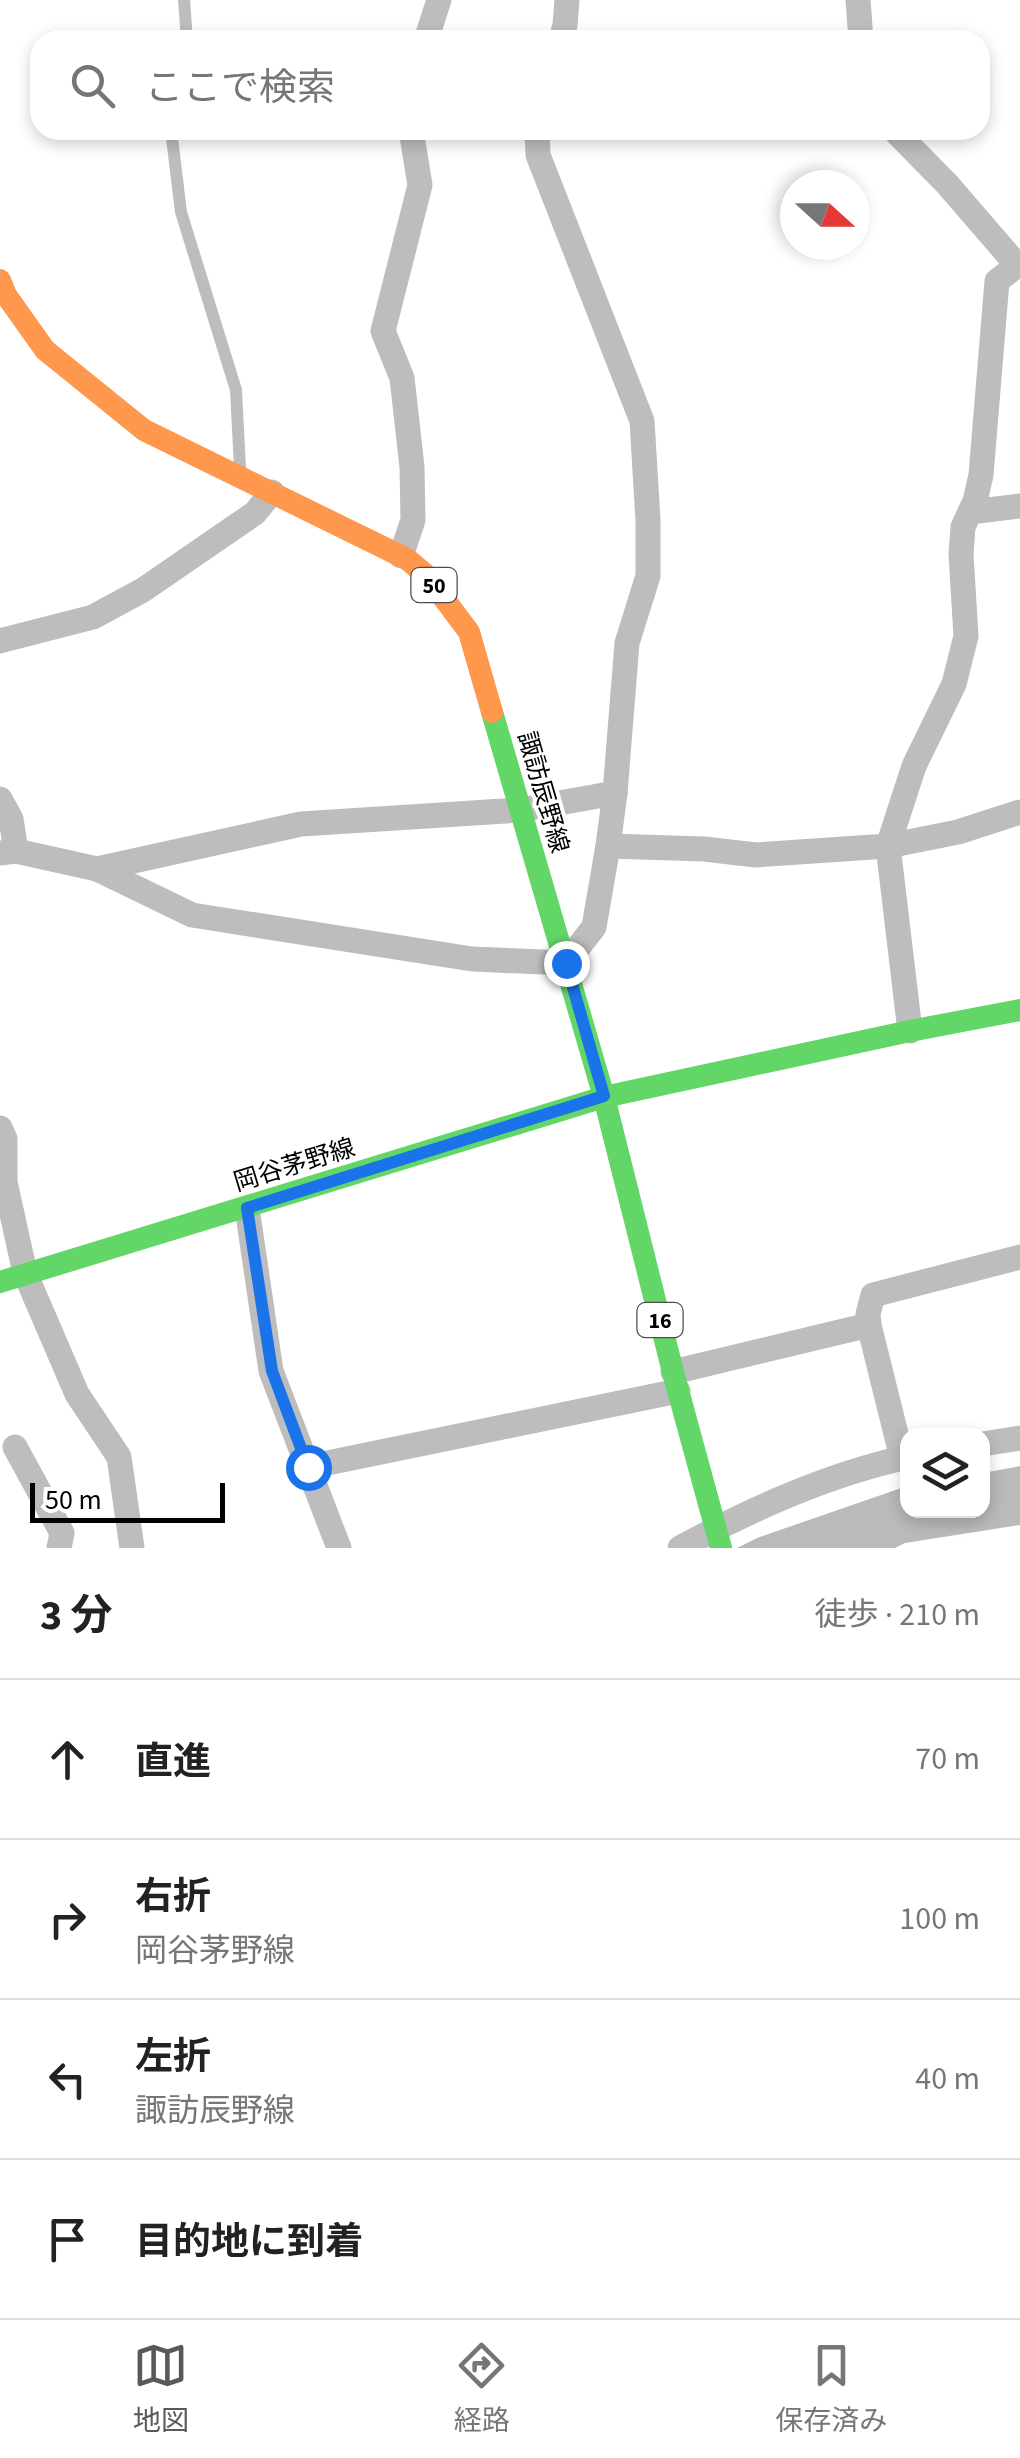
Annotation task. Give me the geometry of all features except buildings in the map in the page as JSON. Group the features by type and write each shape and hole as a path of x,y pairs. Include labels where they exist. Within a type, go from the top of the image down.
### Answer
{"main road":[{"name":"諏訪辰野線","path":"0,280 6,295 45,350 144,430 401,556 426,576 469,632 604,1096 719,1540"},
{"name":"岡谷茅野線","path":"12,1277 604,1096 1020,1010"}],"street":[{"path":"429,30 439,0"},
{"path":"564,30 567,0"},
{"path":"858,0 861,30"},
{"path":"401,556 413,520 412,466 402,378 383,331 420,185 413,140"},
{"path":"0,798 11,820 8,852 97,869 192,915 472,958 566,963 594,926 615,792 627,643 648,576 648,520 642,421 538,154 537,140"},
{"path":"904,140 1019,264 997,281 981,476 963,527 966,636 954,684 914,766 888,846 910,1031"},
{"path":"0,642 93,618 143,590 255,514 272,492"},
{"path":"970,512 1020,506"},
{"path":"97,869 301,824 520,810 615,792"},
{"path":"608,846 756,855 888,846 958,832 1020,812"},
{"path":"0,1128 5,1139 12,1277 77,1394 119,1456 132,1548"},
{"path":"247,1208 272,1371 339,1548"},
{"path":"900,1439 869,1324 873,1295 1020,1257"},
{"path":"308,1467 675,1382 869,1324"},
{"path":"990,1443 1020,1438"},
{"path":"15,1447 62,1533 59,1548"},
{"path":"680,1548 719,1540 832,1478 900,1459"}],"lane":[{"path":"184,0 186,30"},
{"path":"172,140 181,212 236,390 240,476"}],"shaded area":[{"path":"1020,1466 1020,1525 905,1543 895,1548 737,1548 900,1488 900,1518 990,1518 990,1472"}],"traffic: fast":[{"path":"492,712 604,1097 721,1548"},
{"path":"604,1097 1020,1010"},
{"path":"0,1282 604,1097"}],"traffic: slow":[{"path":"0,280 6,295 45,350 144,430 407,559 427,576 469,632 492,712"}],"route":[{"path":"308,1467 272,1371 247,1208 604,1096 566,963"}]}
